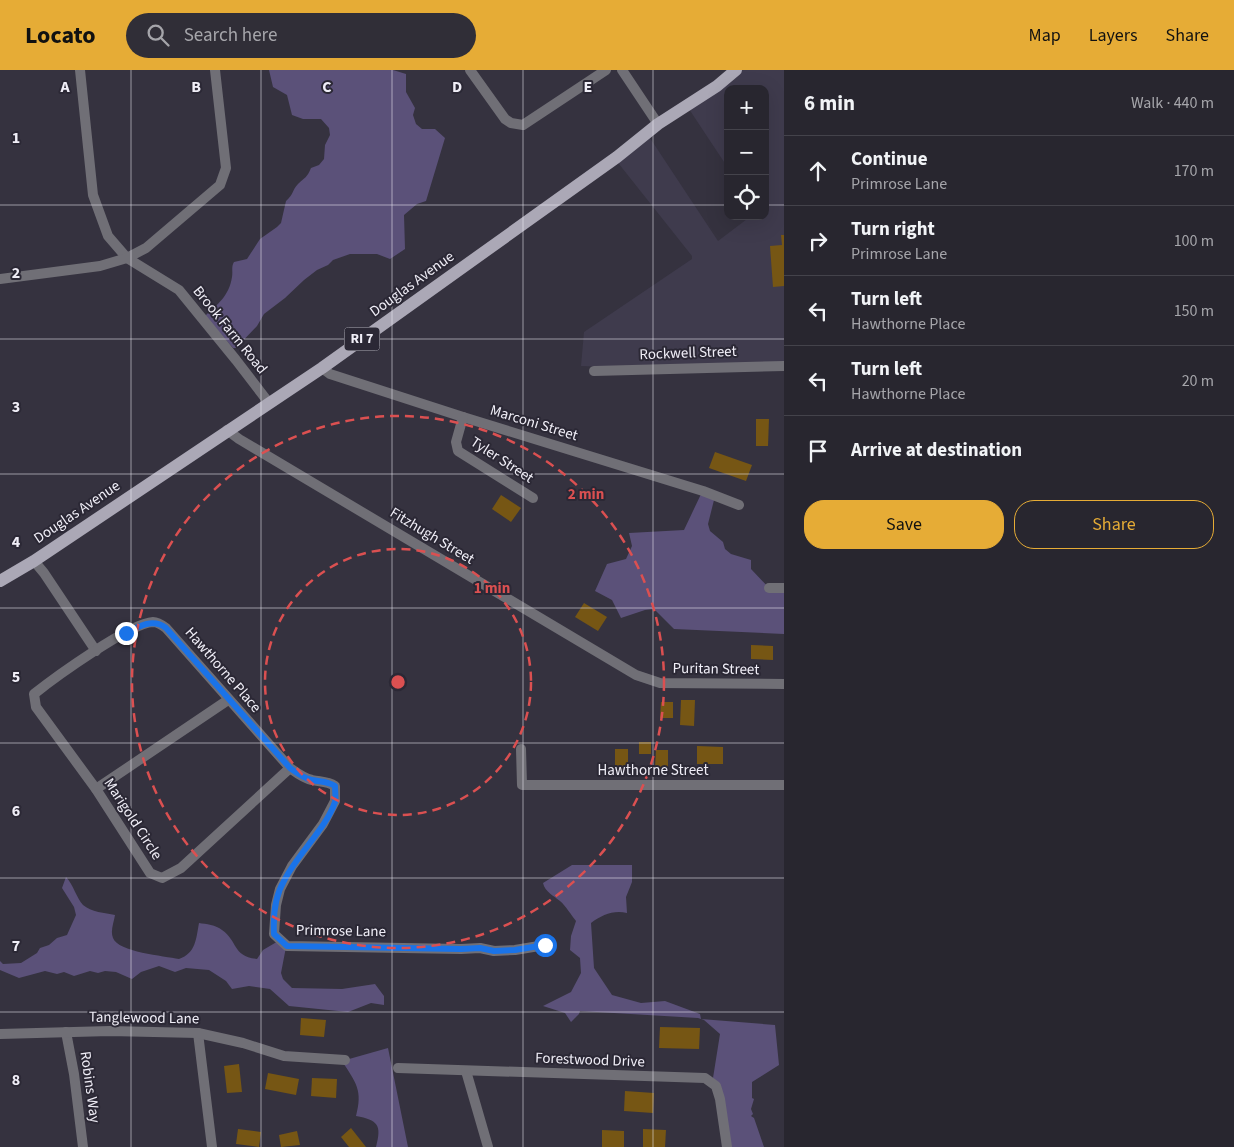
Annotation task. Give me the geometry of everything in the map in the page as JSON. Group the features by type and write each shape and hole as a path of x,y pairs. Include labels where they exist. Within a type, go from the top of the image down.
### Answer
{"main road":[{"name":"Douglas Avenue","path":"0,582 322,368 617,156 658,124 717,86 736,70"}],"street":[{"name":"Brook Farm Road","path":"80,70 93,195 108,236 127,258 179,290 269,403"},
{"path":"0,279 100,266 127,258 146,248 220,185 226,168 215,70"},
{"path":"470,70 505,119 511,123 523,125 606,70"},
{"path":"622,70 658,124"},
{"name":"Rockwell Street","path":"594,371 784,366"},
{"name":"Marconi Street","path":"322,368 330,374 703,491 739,505"},
{"name":"Tyler Street","path":"463,417 456,442 458,451 532,498"},
{"name":"Fitzhugh Street","path":"228,430 239,439 558,629 636,675 649,680"},
{"path":"34,561 96,650"},
{"path":"769,588 784,588"},
{"name":"Hawthorne Place","path":"96,650 137,627 153,622 161,624 290,768 301,777 328,782 335,786"},
{"name":"Marigold Circle","path":"96,650 34,694 36,707 96,789 150,873 162,878 181,868 290,768"},
{"name":"Puritan Street","path":"649,680 660,683 784,684"},
{"path":"96,789 228,700"},
{"name":"Hawthorne Street","path":"521,749 522,785 784,784"},
{"name":"Primrose Lane","path":"335,786 335,801 329,813 292,866 280,889 276,905 274,934 287,946 480,948 494,951 545,945"},
{"name":"Tanglewood Lane","path":"0,1034 66,1032 198,1033 233,1040 284,1056 344,1060"},
{"name":"Robins Way","path":"66,1032 74,1074 82,1147"},
{"path":"198,1033 208,1129 212,1147"},
{"name":"Forestwood Drive","path":"398,1068 705,1078 716,1086 728,1147"},
{"path":"466,1071 488,1147"}],"shaded area":[{"path":"269,70 393,70 406,74 406,92 415,108 413,115 416,124 422,129 435,129 445,138 426,201 417,204 404,215 405,249 390,259 377,254 350,254 333,260 304,280 264,314 257,326 236,348 233,348 205,316 222,299 231,284 234,262 247,259 260,239 281,223 286,201 296,186 307,176 311,168 319,165 324,159 325,145 330,135 329,128 321,119 303,119 292,115 287,95 273,87"},
{"path":"737,70 784,70 784,367 663,369 581,366 584,332 692,259 692,256 615,159 648,135 718,241 746,220 769,220 769,85 724,85 724,162 687,106"},
{"path":"702,492 715,496 708,524 710,531 723,542 725,549 731,554 751,560 751,569 769,588 784,588 784,634 674,629 654,609 621,618 612,600 595,591 607,564 626,559 632,546 629,533 684,530"},
{"path":"572,865 632,865 632,882 626,897 627,913 617,912 608,914 591,923 594,968 612,995 641,1003 665,1001 700,1014 701,1019 580,1011 571,1022 565,1013 543,1006 571,992 581,973 580,958 570,950 571,936 576,921 543,883"},
{"path":"66,877 83,905 94,911 115,915 112,935 117,943 123,947 142,953 179,959 192,949 196,940 199,923 220,928 243,955 257,959 263,950 280,940 286,947 281,973 283,979 292,988 342,989 375,984 384,996 384,1005 371,1003 348,1012 289,1006 270,989 249,986 232,989 226,981 209,970 186,968 175,972 159,966 141,972 132,979 116,972 105,971 98,973 90,971 74,976 64,972 57,974 45,971 19,978 0,970 0,961 3,964 21,963 37,953 40,948 49,945 57,938 67,935 76,915 74,907 62,888"},
{"path":"701,1019 775,1025 779,1065 752,1082 752,1098 754,1099 751,1109 753,1114 751,1116 754,1118 764,1147 729,1147 713,1078 720,1034"},
{"path":"388,1048 408,1147 376,1147 378,1140 377,1125 369,1119 356,1116 359,1100 357,1087 342,1061"}],"building":[{"path":"781,235 784,235 784,286 773,287 770,246 782,245"},
{"path":"756,419 769,419 768,446 756,446"},
{"path":"715,452 752,465 746,481 709,468"},
{"path":"501,495 521,508 511,522 492,509"},
{"path":"584,603 607,617 598,631 575,617"},
{"path":"751,645 773,646 773,660 751,659"},
{"path":"681,700 695,700 694,726 680,725"},
{"path":"661,702 673,702 673,718 660,718"},
{"path":"639,742 651,742 651,754 639,754"},
{"path":"697,746 723,747 723,764 697,764"},
{"path":"615,749 628,749 628,773 615,772"},
{"path":"656,750 668,750 668,768 655,768"},
{"path":"301,1018 326,1020 324,1037 300,1035"},
{"path":"660,1027 700,1028 699,1049 659,1048"},
{"path":"239,1064 242,1092 227,1093 224,1066"},
{"path":"268,1073 299,1079 296,1095 265,1089"},
{"path":"312,1078 337,1079 336,1098 311,1096"},
{"path":"625,1091 654,1093 653,1113 624,1111"},
{"path":"351,1128 366,1147 349,1147 341,1137"},
{"path":"238,1129 261,1132 259,1147 236,1144"},
{"path":"643,1129 666,1130 665,1147 643,1147"},
{"path":"602,1130 624,1131 624,1147 602,1147"},
{"path":"297,1131 300,1145 281,1147 279,1135"}],"route":[{"path":"126,633 153,622 161,624 290,768 301,777 328,782 335,786 335,801 329,813 292,866 280,889 276,905 274,934 287,946 480,948 494,951 545,945"}]}
